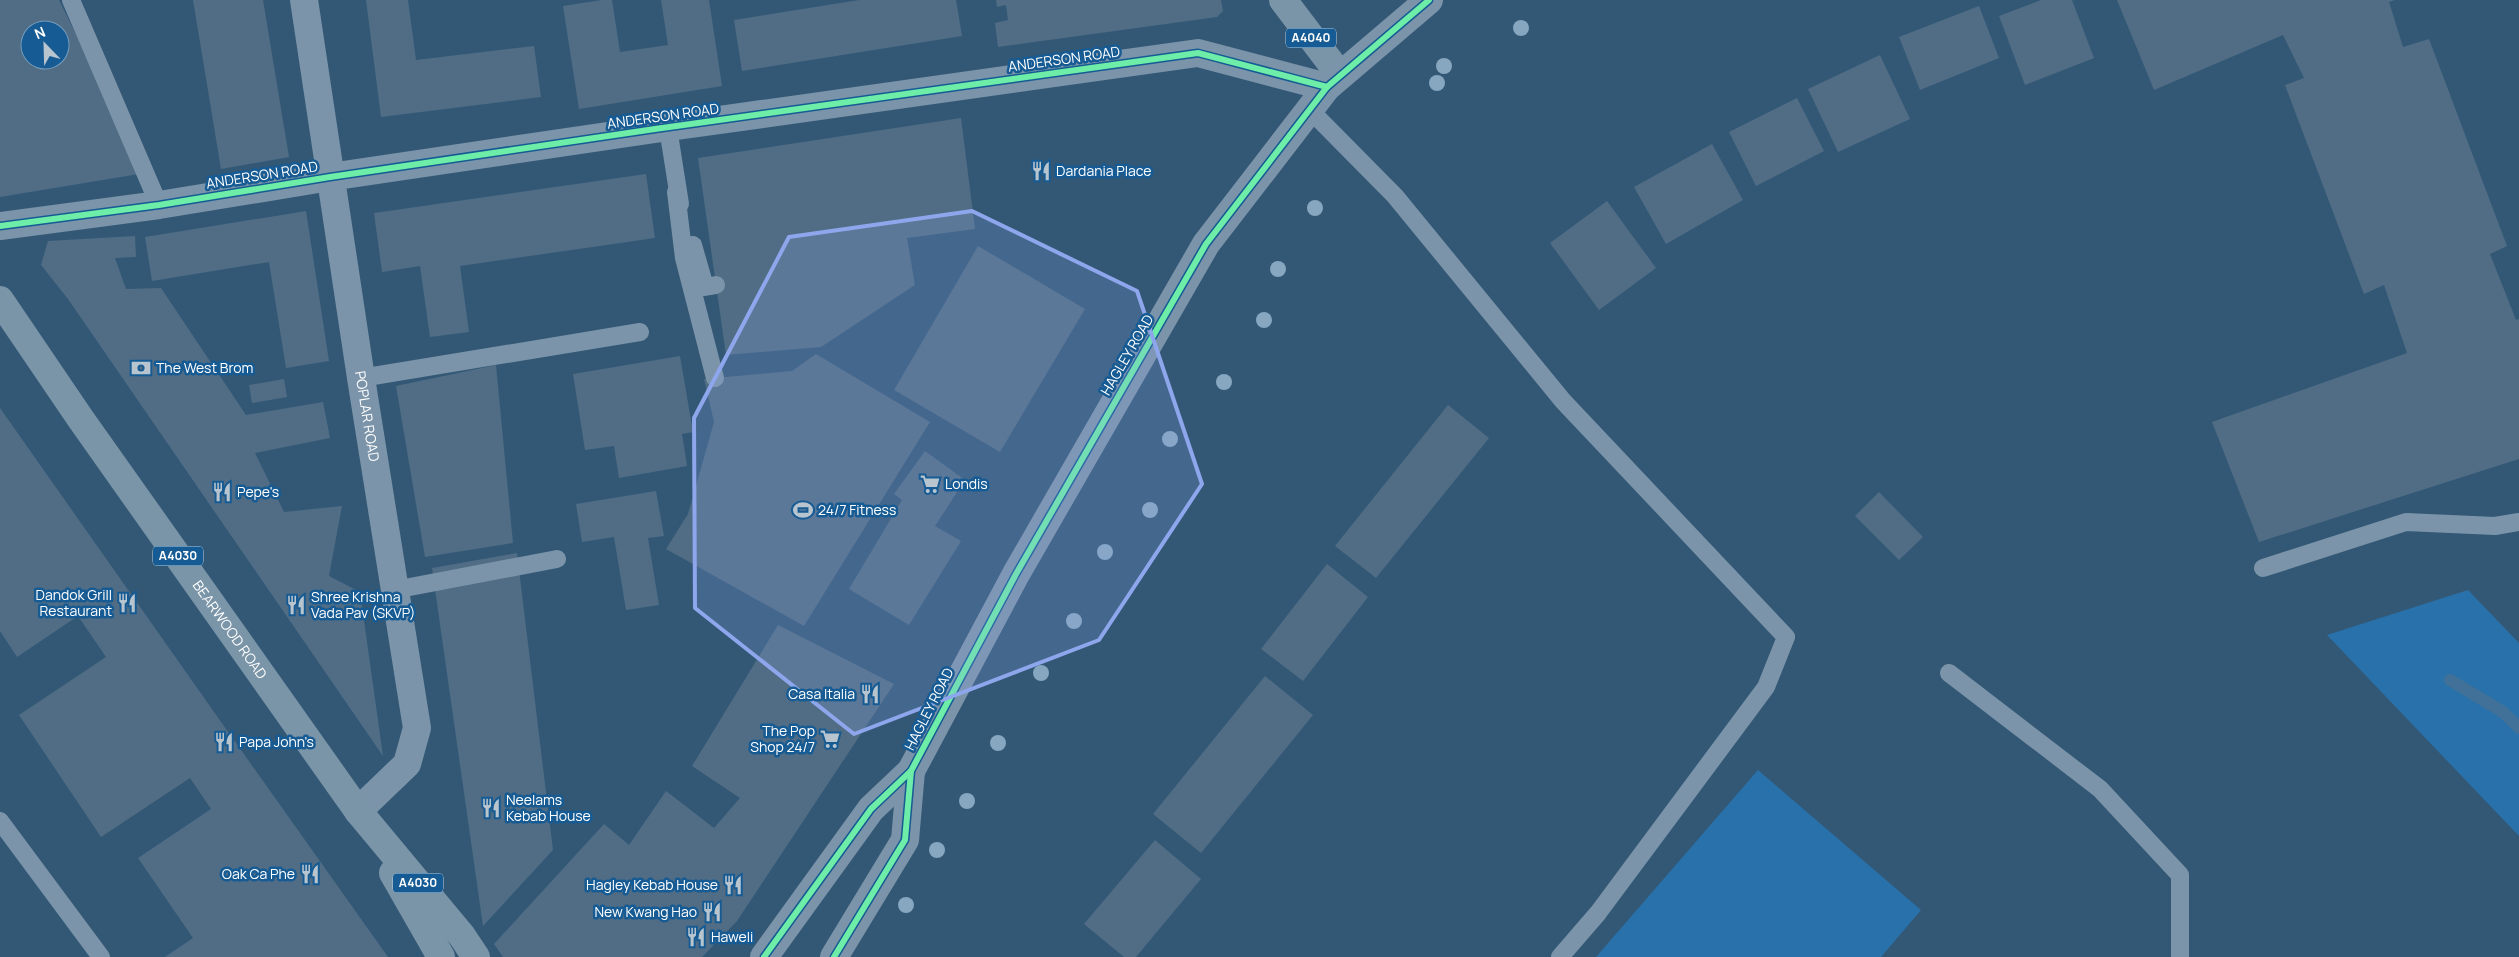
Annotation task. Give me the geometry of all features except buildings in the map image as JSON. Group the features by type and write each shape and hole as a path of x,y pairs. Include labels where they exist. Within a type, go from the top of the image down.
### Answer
{"highway":[{"name":"HAGLEY ROAD","path":"764,957 871,810 912,771 1016,574 1206,244 1309,109 1333,81 1429,0"},
{"name":"HAGLEY ROAD","path":"834,957 906,840 912,771"}],"main road":[{"name":"A4040","path":"1283,0 1333,81"},
{"name":"BEARWOOD ROAD","path":"0,300 80,418 358,811 462,936 476,957"},
{"name":"BEARWOOD ROAD","path":"358,811 441,957"}],"street":[{"name":"POPLAR ROAD","path":"304,0 361,378 417,728 408,764 358,811"},
{"name":"ANDERSON ROAD","path":"0,226 160,205 330,177 1198,53 1333,81"}],"lane":[{"path":"71,0 160,205"},
{"path":"1309,109 1395,196 1563,401 1786,636 1766,687 1598,913 1560,957"},
{"path":"668,128 684,258 716,378"},
{"path":"676,192 705,287 716,285"},
{"path":"361,378 640,332"},
{"path":"2263,568 2406,522 2495,526 2519,522"},
{"path":"394,590 557,559"},
{"path":"1949,673 2100,789 2180,875 2180,957"},
{"path":"0,821 101,957"}],"highlighted area":[{"path":"972,211 1137,291 1202,484 1099,640 854,734 695,608 694,418 789,237"}],"shaded area":[{"path":"2468,590 2519,643 2519,836 2327,635"},
{"path":"1758,770 1921,910 1881,957 1596,957"}],"waterway":[{"path":"2450,680 2503,712 2519,728"}],"cycle path":[{"path":"764,957 871,809 911,771 1016,574 1206,244 1327,87 1429,0"},
{"path":"0,226 159,205 330,177 655,129 1198,53 1327,87"},
{"path":"834,957 905,840 911,771"}],"place":[{"name":"Dardania Place","path":"1041,171"},
{"name":"The West Brom","path":"141,368"},
{"name":"Londis","path":"930,484"},
{"name":"Pepe's","path":"222,492"},
{"name":"24/7 Fitness","path":"803,510"},
{"name":"Dandok Grill Restaurant","path":"127,603"},
{"name":"Shree Krishna Vada Pav (SKVP)","path":"296,605"},
{"name":"Casa Italia","path":"870,694"},
{"name":"The Pop Shop 24/7","path":"830,739"},
{"name":"Papa John's","path":"224,742"},
{"name":"Neelams Kebab House","path":"491,808"},
{"name":"Oak Ca Phe","path":"310,874"},
{"name":"Hagley Kebab House","path":"733,885"},
{"name":"New Kwang Hao","path":"712,912"},
{"name":"Haweli","path":"696,937"}]}
